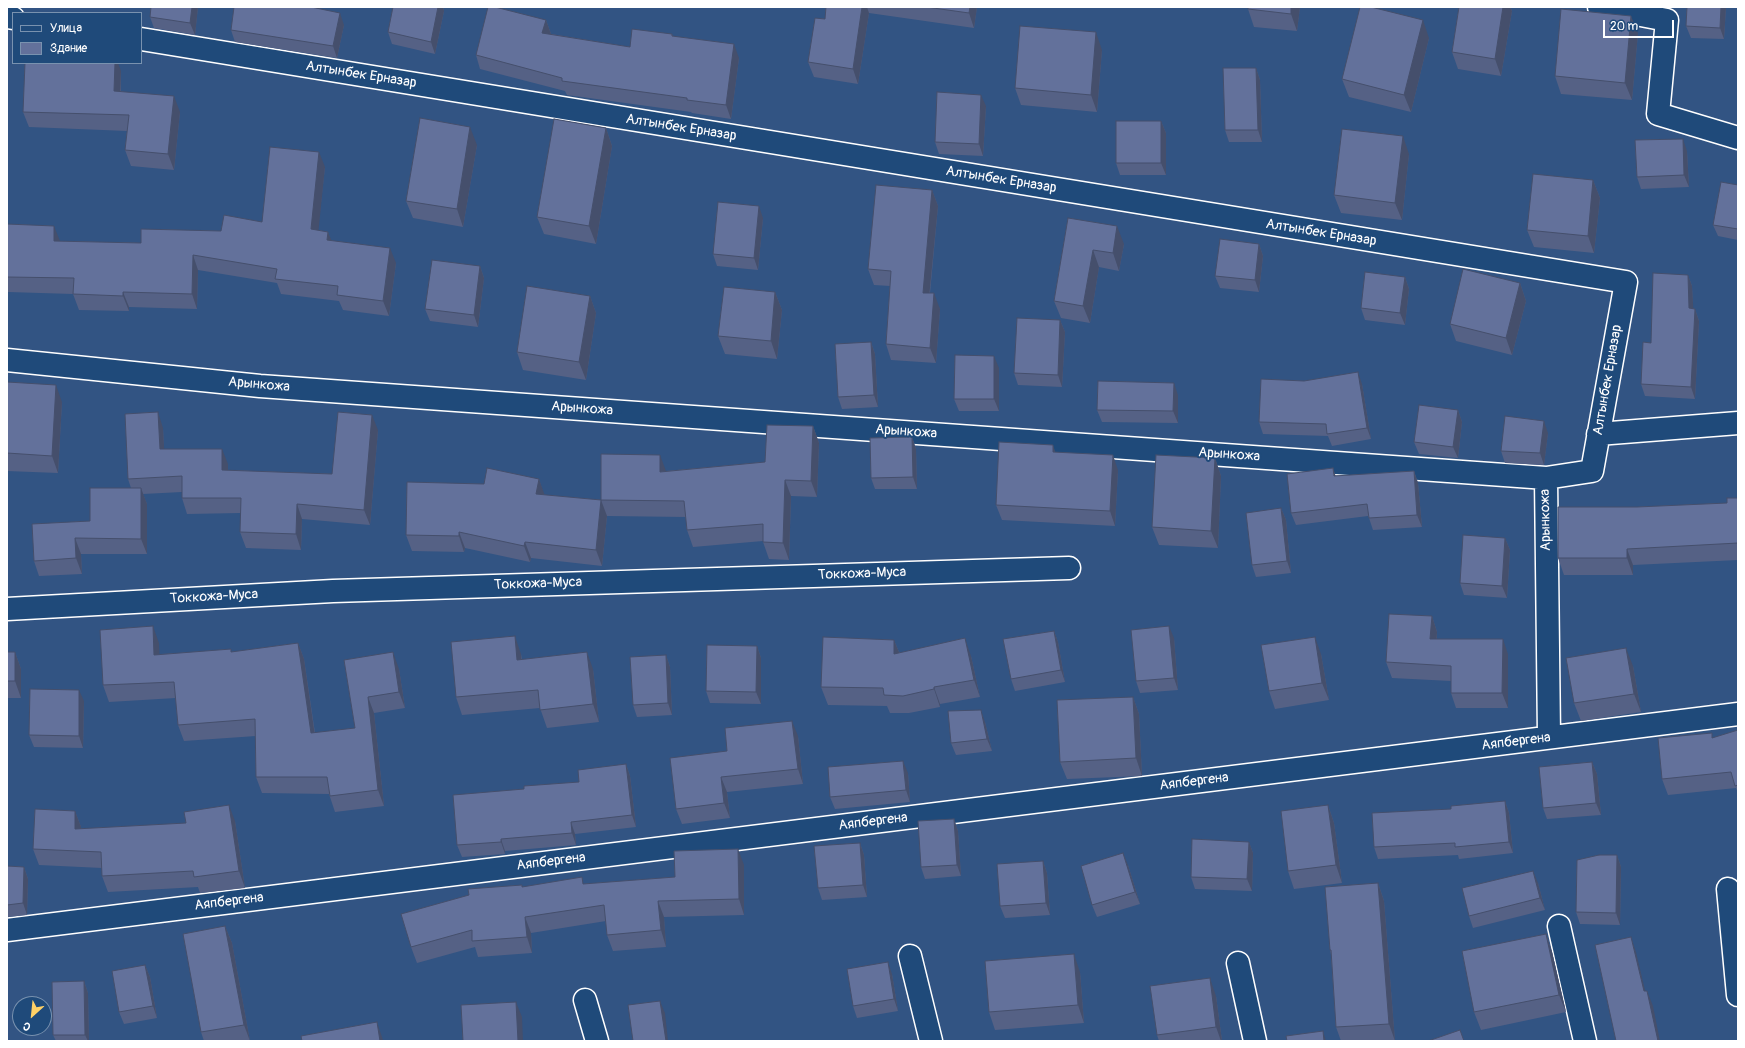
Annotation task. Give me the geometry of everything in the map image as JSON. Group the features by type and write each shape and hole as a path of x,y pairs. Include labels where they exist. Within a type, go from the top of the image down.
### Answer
{"street":[{"path":"1599,7 1667,13 1658,114 1738,138"},
{"name":"Алтынбек Ерназар","path":"142,39 1626,282 1592,471 1546,478"},
{"name":"Арынкожа","path":"7,360 260,386 1546,478 1549,737"},
{"path":"1598,434 1738,423"},
{"name":"Токкожа-Муса","path":"7,610 333,590 1069,568"},
{"name":"Аяпбергена","path":"7,930 1738,714"},
{"path":"1728,889 1738,995"},
{"path":"1559,926 1585,1041"},
{"path":"910,956 930,1041"},
{"path":"1238,963 1255,1041"},
{"path":"585,1000 597,1041"}],"building":[{"path":"151,7 192,7 190,23 150,17"},
{"path":"234,7 311,7 340,13 333,46 231,30"},
{"path":"393,7 438,7 431,42 388,32"},
{"path":"488,7 495,7 546,20 542,33 630,47 632,29 734,44 726,105 687,100 687,98 562,81 562,78 476,55"},
{"path":"826,7 862,7 853,69 808,62 815,18 825,19"},
{"path":"926,7 970,7 969,13"},
{"path":"1248,7 1291,7 1291,14 1248,9"},
{"path":"1360,7 1371,7 1423,20 1404,95 1342,79"},
{"path":"1459,7 1503,7 1495,59 1452,52"},
{"path":"1687,7 1721,7 1720,28 1686,26"},
{"path":"1561,9 1631,16 1625,83 1555,76"},
{"path":"1020,26 1096,32 1091,95 1015,88"},
{"path":"25,64 115,64 114,91 174,96 168,154 125,150 129,115 23,112"},
{"path":"1223,68 1256,68 1258,130 1225,130"},
{"path":"937,92 981,95 979,144 935,142"},
{"path":"420,118 470,127 457,209 406,201"},
{"path":"554,119 606,128 589,226 537,217"},
{"path":"1116,121 1161,121 1161,163 1116,163"},
{"path":"1342,129 1403,136 1395,203 1334,195"},
{"path":"1683,139 1684,175 1637,177 1635,140"},
{"path":"270,147 319,152 311,229 328,232 327,240 390,248 383,301 337,295 338,286 275,279 277,269 193,255 192,294 123,292 123,296 73,294 74,278 7,277 7,224 54,226 54,241 141,243 141,229 221,231 224,215 262,222"},
{"path":"1533,174 1593,180 1588,236 1527,230"},
{"path":"1721,182 1738,185 1738,229 1713,225"},
{"path":"876,185 932,190 923,293 934,293 930,348 886,344 891,271 868,269"},
{"path":"718,202 759,206 754,258 713,254"},
{"path":"1068,218 1117,226 1113,253 1093,250 1083,306 1054,301"},
{"path":"1220,239 1259,244 1255,280 1215,276"},
{"path":"432,260 480,266 474,315 425,309"},
{"path":"1463,269 1520,283 1506,338 1450,324"},
{"path":"1365,272 1405,277 1400,313 1361,308"},
{"path":"1653,273 1688,275 1689,308 1695,309 1691,387 1641,384 1643,342 1651,343"},
{"path":"527,286 590,296 579,362 517,352"},
{"path":"724,287 775,292 771,341 718,336"},
{"path":"1017,318 1060,320 1058,375 1014,373"},
{"path":"871,342 874,395 838,397 835,344"},
{"path":"955,355 994,356 994,399 954,399"},
{"path":"1358,372 1367,428 1327,434 1326,424 1259,422 1261,379 1304,381"},
{"path":"1098,381 1174,383 1173,411 1097,410"},
{"path":"7,382 56,385 52,456 7,453"},
{"path":"1419,405 1458,410 1453,447 1414,442"},
{"path":"158,412 160,449 222,449 222,470 332,474 338,412 372,415 364,510 297,504 296,534 240,532 241,498 182,498 182,476 128,479 125,414"},
{"path":"1505,416 1544,421 1540,453 1501,451"},
{"path":"767,425 813,426 811,481 785,480 783,543 763,542 763,524 687,530 684,501 601,500 601,454 660,455 660,472 765,462"},
{"path":"912,437 913,477 871,478 870,438"},
{"path":"999,442 1053,445 1053,452 1113,455 1110,511 996,505"},
{"path":"1156,455 1215,458 1211,531 1152,527"},
{"path":"487,468 539,479 536,494 601,500 596,550 525,542 524,546 459,532 459,536 406,535 407,482 484,484"},
{"path":"1333,468 1334,476 1414,471 1417,515 1369,518 1367,504 1291,513 1287,474"},
{"path":"90,488 141,488 141,539 75,538 76,558 34,561 32,524 90,521"},
{"path":"1727,498 1738,498 1738,543 1627,549 1627,558 1558,558 1558,507 1637,507 1727,503"},
{"path":"1281,508 1287,561 1252,565 1246,513"},
{"path":"1463,535 1505,538 1502,586 1460,583"},
{"path":"1389,614 1432,616 1430,639 1503,639 1502,693 1451,693 1451,666 1386,662"},
{"path":"153,626 154,655 231,649 231,652 298,643 311,733 355,728 344,660 393,652 399,692 368,697 378,790 330,796 327,777 256,777 255,719 178,725 174,682 103,685 100,630"},
{"path":"1169,626 1174,678 1136,681 1131,630"},
{"path":"1054,631 1061,670 1011,679 1003,639"},
{"path":"515,636 517,660 587,652 593,704 540,710 538,690 456,697 451,642"},
{"path":"823,637 894,640 894,654 965,638 974,680 934,687 934,689 903,696 884,695 883,688 821,687"},
{"path":"1315,637 1322,683 1269,691 1261,645"},
{"path":"707,645 757,646 756,692 706,691"},
{"path":"1626,648 1634,694 1574,703 1566,658"},
{"path":"7,652 15,652 15,681 7,681"},
{"path":"666,655 668,703 633,705 630,657"},
{"path":"30,689 79,690 79,736 29,735"},
{"path":"1133,697 1136,758 1060,762 1057,700"},
{"path":"981,710 987,739 951,743 948,711"},
{"path":"792,721 798,769 721,777 724,803 676,809 670,758 727,751 725,728"},
{"path":"1738,730 1738,785 1735,786 1731,772 1662,779 1658,738 1712,733 1712,738"},
{"path":"903,761 906,790 830,797 828,767"},
{"path":"1592,762 1596,803 1543,808 1539,767"},
{"path":"626,764 632,815 571,822 572,833 501,839 501,842 457,845 453,795 524,789 524,786 579,782 578,770"},
{"path":"1505,801 1509,842 1455,847 1455,843 1374,847 1372,813 1451,809 1451,806"},
{"path":"229,805 239,871 194,877 193,871 102,876 101,852 33,849 35,809 75,811 75,829 186,823 184,812"},
{"path":"1328,805 1336,865 1288,871 1281,811"},
{"path":"954,819 957,865 921,867 918,821"},
{"path":"1192,839 1249,842 1247,879 1191,877"},
{"path":"860,843 863,885 818,888 814,846"},
{"path":"738,849 739,899 658,901 661,930 607,935 604,905 525,917 527,937 472,941 472,930 411,947 401,914 469,895 468,889 522,885 522,887 582,877 583,884 675,877 674,851"},
{"path":"1123,853 1135,892 1092,905 1081,866"},
{"path":"1599,855 1617,855 1616,913 1576,912 1577,860"},
{"path":"1043,861 1046,903 1000,906 997,864"},
{"path":"7,866 24,867 23,903 7,905"},
{"path":"1533,871 1540,898 1469,916 1462,888"},
{"path":"1378,883 1389,1024 1336,1027 1325,887"},
{"path":"225,926 244,1025 201,1032 183,934"},
{"path":"1546,934 1559,995 1474,1012 1462,951"},
{"path":"1631,937 1644,991 1647,991 1658,1041 1616,1041 1595,945"},
{"path":"1074,954 1078,1005 989,1012 985,961"},
{"path":"888,962 894,999 853,1006 847,969"},
{"path":"145,965 153,1006 119,1012 112,971"},
{"path":"1210,978 1216,1027 1157,1035 1150,986"},
{"path":"84,981 85,1035 53,1035 52,982"},
{"path":"660,1001 666,1041 633,1041 628,1005"},
{"path":"516,1002 518,1041 463,1041 461,1005"},
{"path":"377,1022 380,1041 302,1041 301,1036"},
{"path":"1460,1030 1464,1041 1428,1041"},
{"path":"1323,1031 1324,1041 1287,1041 1286,1036"}]}
